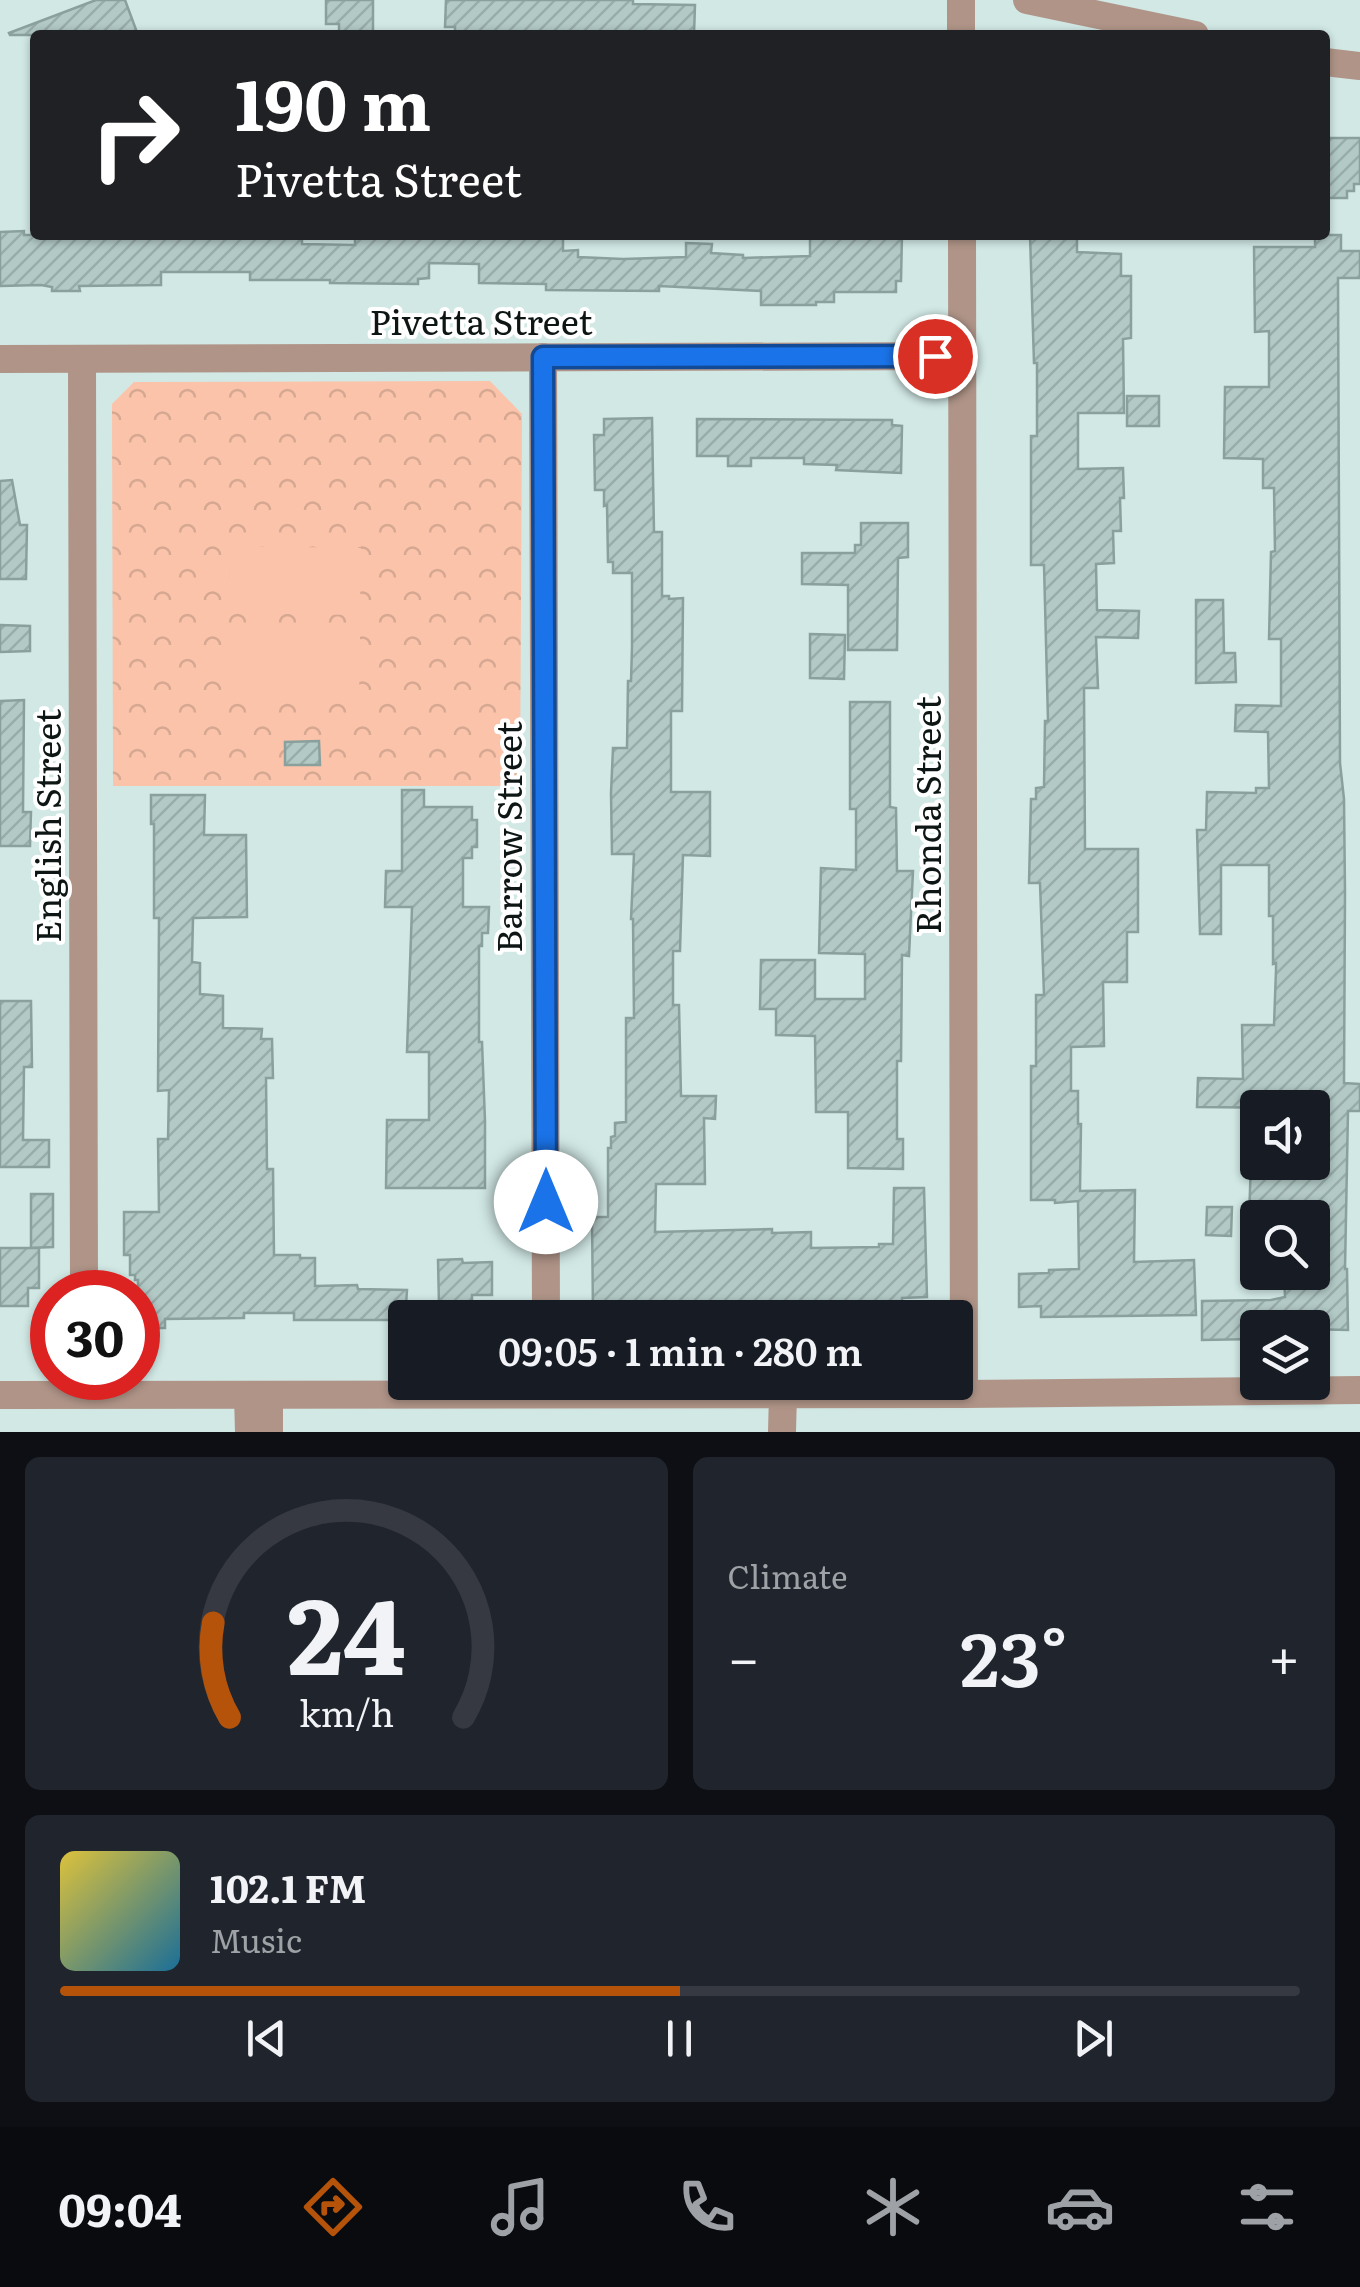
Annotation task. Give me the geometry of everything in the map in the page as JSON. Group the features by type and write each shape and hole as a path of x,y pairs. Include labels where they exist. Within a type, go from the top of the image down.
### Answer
{"street":[{"path":"961,0 961,30"},
{"path":"1027,0 1172,30"},
{"path":"1330,63 1360,66"},
{"name":"Rhonda Street","path":"962,240 964,1300"},
{"name":"Pivetta Street","path":"0,358 962,356"},
{"name":"Barrow Street","path":"543,357 546,1300"},
{"name":"English Street","path":"82,359 84,1270"},
{"path":"160,1389 259,1394 388,1391"},
{"path":"973,1394 1360,1390"},
{"path":"0,1395 30,1392"},
{"path":"249,1432 259,1394"},
{"path":"259,1394 268,1432"},
{"path":"782,1432 783,1400"}],"green space":[{"path":"490,381 522,414 520,786 113,786 112,404 134,382"},
{"path":"230,546 361,548 360,615 228,613"},
{"path":"229,632 360,635 359,701 228,699"}],"building":[{"path":"96,0 125,0 136,30 30,30 30,35 9,33"},
{"path":"326,0 373,0 373,30 339,30 339,24 326,24"},
{"path":"446,0 633,0 633,4 695,5 694,30 445,27"},
{"path":"1330,138 1360,138 1360,184 1354,184 1354,191 1347,191 1347,198 1330,198"},
{"path":"24,231 30,240 302,240 302,244 355,245 355,240 563,240 563,251 578,250 578,257 623,259 686,257 686,243 712,244 711,253 743,258 810,256 810,240 902,240 901,281 896,281 896,292 834,292 834,302 761,305 761,291 659,286 659,291 546,290 546,284 479,283 479,264 429,263 429,278 418,279 418,284 250,280 250,272 161,272 161,285 79,286 80,291 52,291 52,287 41,285 0,286 0,232"},
{"path":"1341,235 1341,251 1360,251 1360,278 1338,278 1344,1083 1360,1084 1360,1111 1348,1111 1348,1330 1330,1330 1330,1310 1240,1310 1240,1339 1202,1340 1202,1301 1271,1300 1285,1297 1285,1290 1330,1290 1330,1200 1250,1200 1250,1180 1330,1180 1330,1090 1240,1090 1240,1107 1197,1107 1198,1078 1243,1079 1242,1025 1274,1025 1276,963 1273,964 1273,916 1269,916 1269,865 1221,865 1221,934 1200,934 1197,830 1206,830 1207,792 1256,793 1256,788 1269,788 1268,732 1235,731 1236,705 1281,706 1281,639 1269,639 1271,552 1275,551 1274,488 1263,488 1263,459 1224,458 1225,387 1269,387 1269,331 1255,332 1254,247 1315,247 1315,240"},
{"path":"1030,240 1077,240 1077,252 1121,254 1121,276 1131,276 1131,338 1123,339 1124,413 1078,413 1078,469 1123,468 1121,531 1113,531 1114,563 1096,564 1097,610 1139,611 1138,638 1096,637 1098,688 1084,688 1085,849 1138,849 1138,932 1127,932 1127,982 1103,982 1104,1046 1071,1047 1071,1091 1078,1091 1081,1124 1080,1191 1135,1190 1134,1262 1194,1260 1196,1315 1041,1317 1041,1306 1019,1307 1019,1274 1079,1269 1078,1201 1031,1200 1031,1066 1036,1066 1036,995 1044,995 1040,883 1029,883 1031,799 1036,799 1036,788 1044,787 1048,721 1044,565 1031,565 1031,436 1037,436"},
{"path":"1127,396 1159,396 1159,426 1127,426"},
{"path":"652,418 654,532 662,532 662,596 683,598 682,711 671,711 671,792 710,792 710,856 683,855 680,951 673,951 673,1005 679,1005 681,1096 716,1096 715,1119 704,1118 705,1184 656,1184 655,1232 772,1229 772,1233 811,1232 811,1248 879,1247 893,1244 894,1188 924,1188 927,1297 593,1300 592,1217 608,1217 608,1148 615,1136 615,1123 626,1122 626,1018 634,1018 634,854 612,854 611,793 613,748 627,748 632,573 613,573 613,562 608,562 607,505 604,506 604,490 595,490 594,435 604,435 604,419"},
{"path":"697,419 892,420 892,425 902,426 901,473 836,470 837,465 804,464 804,458 751,458 751,466 728,466 728,456 697,456"},
{"path":"12,480 20,525 27,525 26,579 0,579 0,481"},
{"path":"861,523 908,523 908,557 898,558 897,650 848,650 848,585 802,584 802,553 855,553 855,545 861,545"},
{"path":"1196,600 1223,600 1224,653 1235,653 1236,682 1196,683"},
{"path":"0,625 30,626 30,651 0,652"},
{"path":"810,634 845,635 844,679 810,678"},
{"path":"24,700 23,812 31,812 30,846 0,846 0,701"},
{"path":"850,702 890,702 890,807 896,808 897,871 913,871 909,956 902,955 901,1061 897,1061 897,1139 903,1139 903,1169 848,1168 848,1112 816,1112 815,1036 776,1035 776,1009 760,1009 761,960 815,960 815,999 865,999 865,954 819,953 821,868 856,870 856,809 850,809"},
{"path":"319,741 320,765 285,765 285,742"},
{"path":"402,790 424,790 424,807 472,807 472,820 477,820 477,847 472,847 472,858 463,858 463,907 489,907 488,933 482,933 479,946 485,1188 386,1188 387,1120 429,1120 429,1052 407,1052 412,907 385,907 386,871 402,871"},
{"path":"151,795 205,795 204,835 246,835 247,917 193,918 192,962 200,963 200,994 223,996 223,1028 262,1029 261,1039 272,1039 273,1078 266,1078 267,1169 273,1169 274,1255 315,1258 315,1286 407,1290 406,1300 388,1300 388,1320 294,1320 294,1313 244,1313 244,1318 165,1319 165,1328 160,1328 160,1270 130,1270 130,1255 124,1255 124,1212 159,1212 158,1139 168,1139 169,1090 158,1091 159,918 154,918"},
{"path":"0,1001 31,1001 32,1067 24,1067 23,1140 49,1140 49,1167 0,1167"},
{"path":"31,1194 53,1194 53,1247 31,1248"},
{"path":"1207,1207 1232,1207 1231,1236 1206,1235"},
{"path":"0,1248 39,1248 39,1270 30,1270 28,1306 0,1306"},
{"path":"438,1260 492,1262 492,1295 472,1295 472,1300 439,1300"}],"route":[{"path":"546,1202 543,357 935,356"}]}
